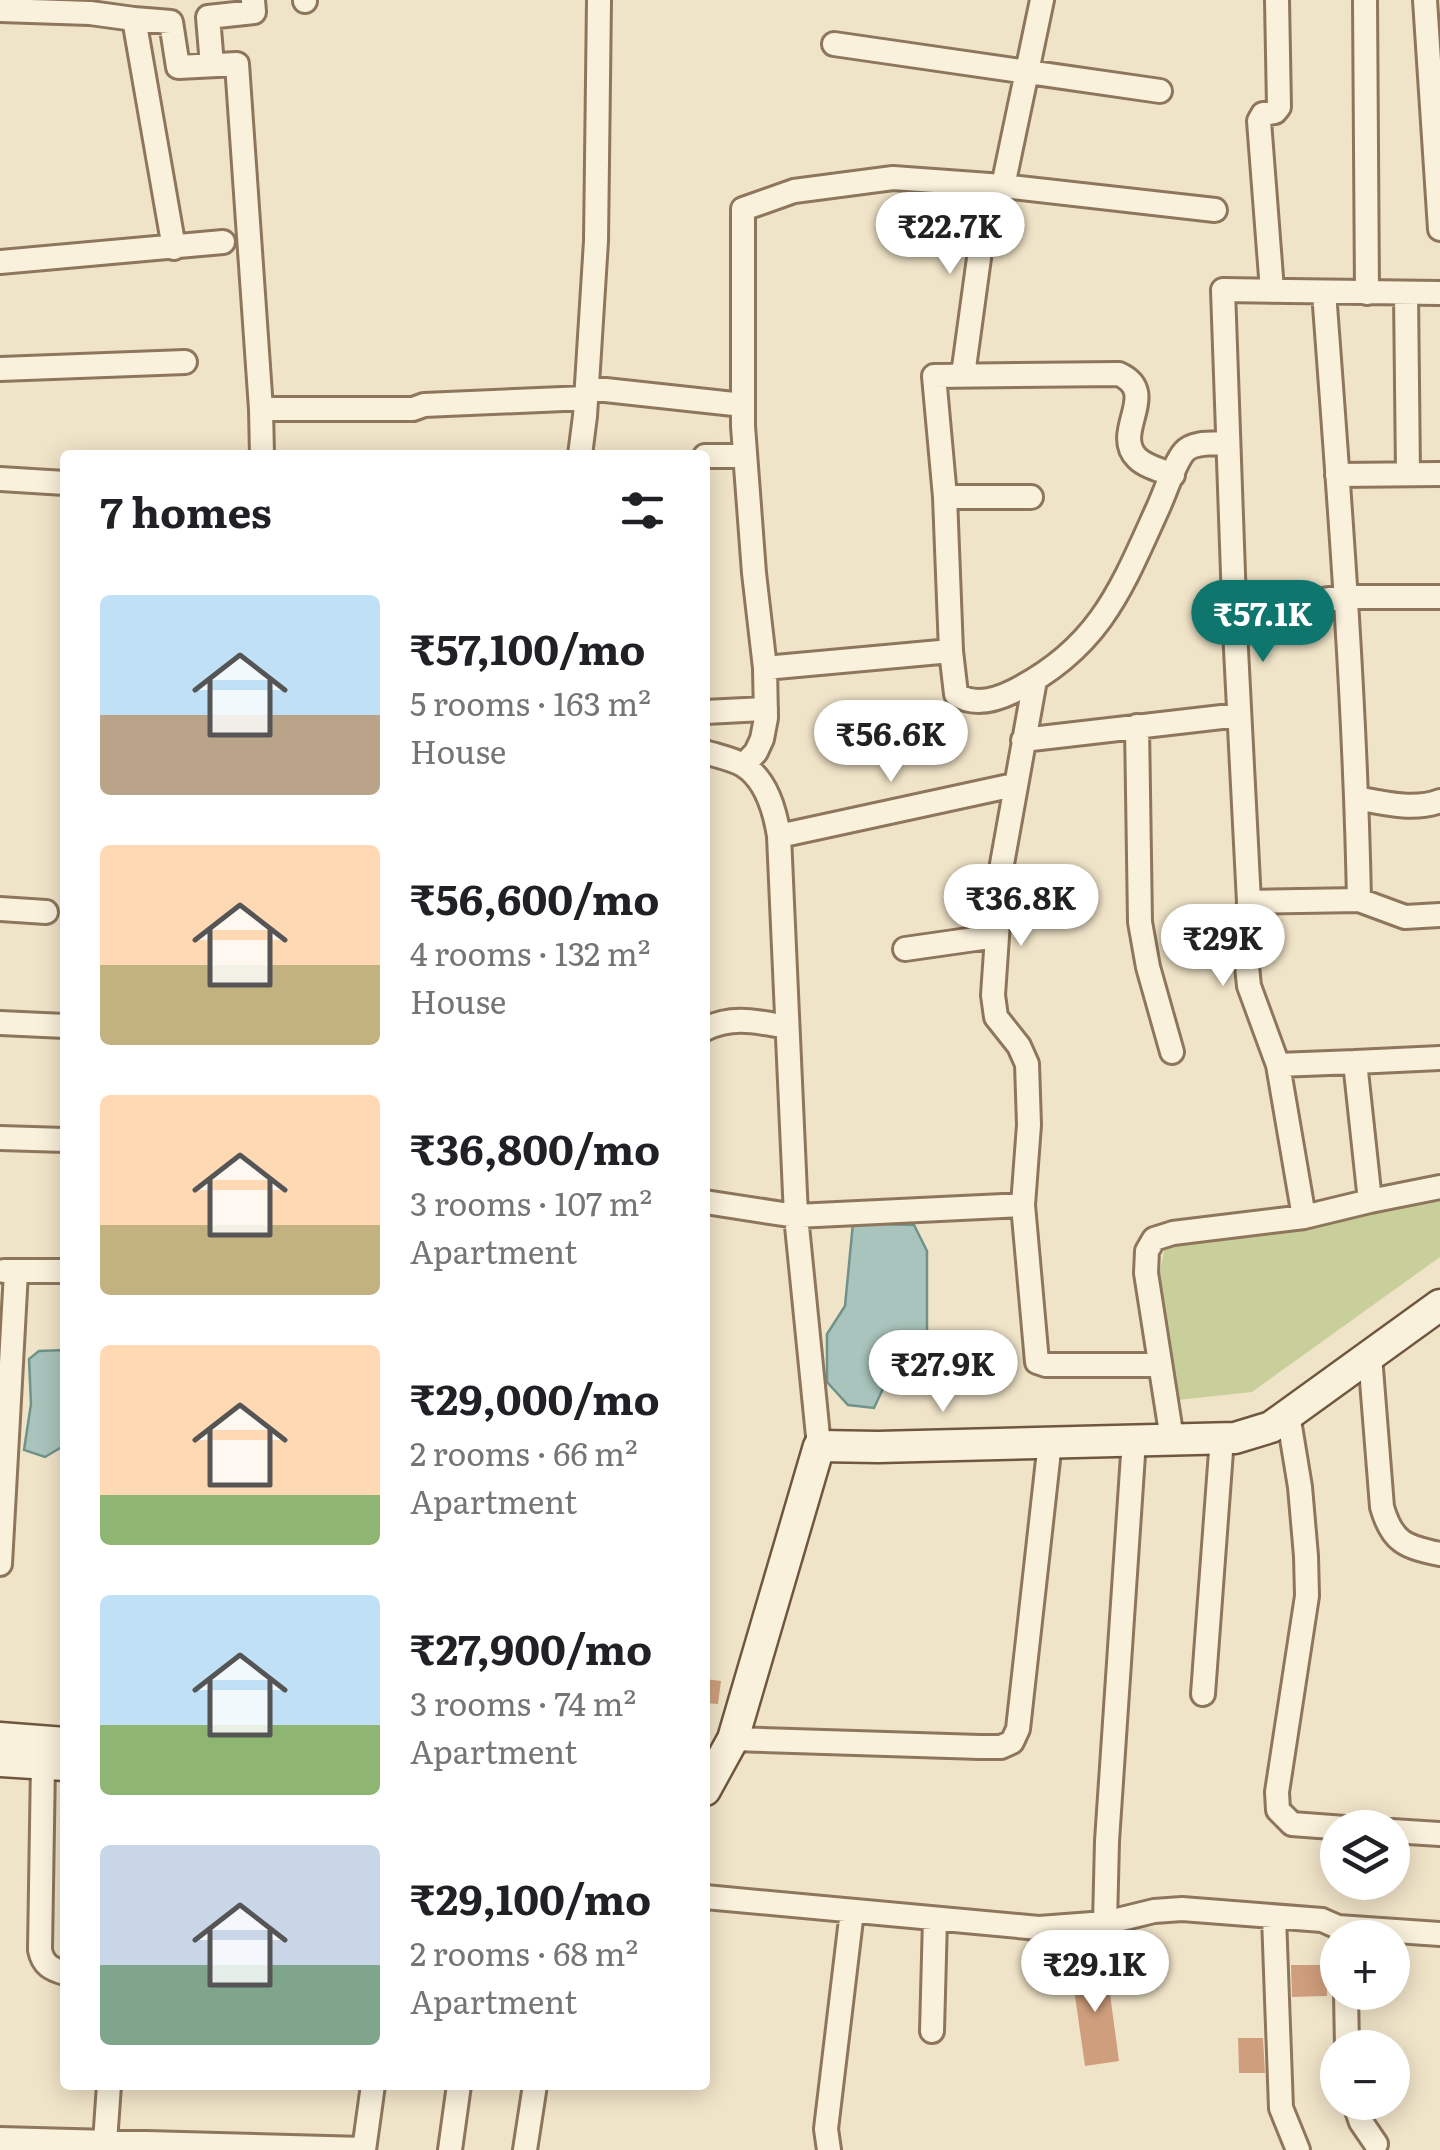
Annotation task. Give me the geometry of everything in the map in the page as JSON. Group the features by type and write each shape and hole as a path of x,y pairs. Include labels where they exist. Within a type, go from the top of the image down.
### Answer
{"main road":[{"path":"710,1781 734,1739 819,1446 1235,1438 1271,1426 1440,1305"},
{"path":"0,1738 58,1757"},
{"path":"0,1761 58,1757"}],"street":[{"path":"212,66 208,17 254,12 253,0"},
{"path":"581,450 596,241 600,0"},
{"path":"963,376 996,186 1042,0"},
{"path":"1272,290 1259,121 1279,107 1276,0"},
{"path":"1365,0 1367,293"},
{"path":"1425,0 1440,229"},
{"path":"0,10 90,7 134,19 172,22 178,67 237,64 262,450"},
{"path":"134,19 174,248"},
{"path":"834,44 1160,91"},
{"path":"744,766 762,738 766,709 744,456 744,209 794,191 893,178 1215,210"},
{"path":"0,262 223,242"},
{"path":"1304,1217 1278,1065 1249,986 1245,948 1249,902 1223,290 1440,292"},
{"path":"1324,292 1346,596 1359,900"},
{"path":"1406,292 1408,474"},
{"path":"0,369 185,362"},
{"path":"1173,475 1134,455 1129,444 1137,390 1132,380 1119,374 934,376 945,498 950,651 956,694 964,700 994,700 1034,680 1077,648 1100,623 1137,554 1173,475 1183,453 1191,446 1228,444"},
{"path":"261,409 413,409 424,404 587,393 743,404"},
{"path":"710,456 744,456"},
{"path":"1338,474 1440,474"},
{"path":"0,479 60,483"},
{"path":"945,498 1031,497"},
{"path":"1234,611 1346,596 1440,597"},
{"path":"765,668 950,651"},
{"path":"1034,680 1002,864 993,995 996,1017 1027,1064 1029,1125 1023,1205 1036,1362 1159,1365"},
{"path":"710,712 766,709"},
{"path":"1023,740 1240,715"},
{"path":"1137,726 1140,922 1172,1052"},
{"path":"710,754 744,766 759,780 775,813 779,836 796,1216 819,1446"},
{"path":"779,836 1014,785"},
{"path":"1356,798 1398,805 1440,801"},
{"path":"1249,902 1359,900 1405,917 1440,914"},
{"path":"0,910 46,912"},
{"path":"905,949 996,936"},
{"path":"710,1026 736,1020 788,1027"},
{"path":"0,1023 60,1026"},
{"path":"1278,1065 1440,1058"},
{"path":"1356,1062 1370,1201"},
{"path":"0,1138 60,1140"},
{"path":"1172,1439 1146,1272 1148,1251 1154,1239 1173,1233 1304,1217 1440,1187"},
{"path":"710,1203 796,1216 1023,1205"},
{"path":"0,1564 8,1271 60,1271"},
{"path":"1370,1356 1382,1507 1388,1528 1400,1542 1440,1554"},
{"path":"1288,1414 1300,1487 1307,1596 1278,1810 1292,1824 1320,1826"},
{"path":"1204,1694 1222,1438"},
{"path":"1105,1924 1134,1440"},
{"path":"734,1739 980,1747 1001,1747 1012,1742 1018,1729 1050,1442"},
{"path":"58,1757 40,1950 47,1966 60,1971"},
{"path":"1410,1832 1440,1834"},
{"path":"710,1898 1039,1928 1105,1924 1169,1909 1322,1920"},
{"path":"830,2150 826,2130 852,1911"},
{"path":"1274,1917 1281,2108 1298,2150"},
{"path":"932,2031 935,1918"},
{"path":"1410,1933 1440,1934"},
{"path":"105,2142 109,2090"},
{"path":"0,2139 364,2149 372,2090"},
{"path":"450,2150 459,2090"},
{"path":"525,2150 534,2090"},
{"path":"1360,2120 1376,2144"}],"green space":[{"path":"1440,1201 1440,1257 1252,1392 1178,1400 1158,1281 1165,1246"}],"water":[{"path":"853,1223 914,1225 927,1251 927,1337 894,1365 874,1408 848,1405 827,1382 827,1334 845,1306"},
{"path":"60,1350 60,1448 45,1457 24,1450 31,1404 29,1359 39,1351"}],"building":[{"path":"710,1680 721,1681 718,1704 710,1703"},
{"path":"1106,1964 1119,2061 1085,2066 1071,1968"},
{"path":"1291,1965 1320,1965 1320,1996 1292,1997"},
{"path":"1238,2038 1263,2038 1265,2073 1239,2073"}]}
